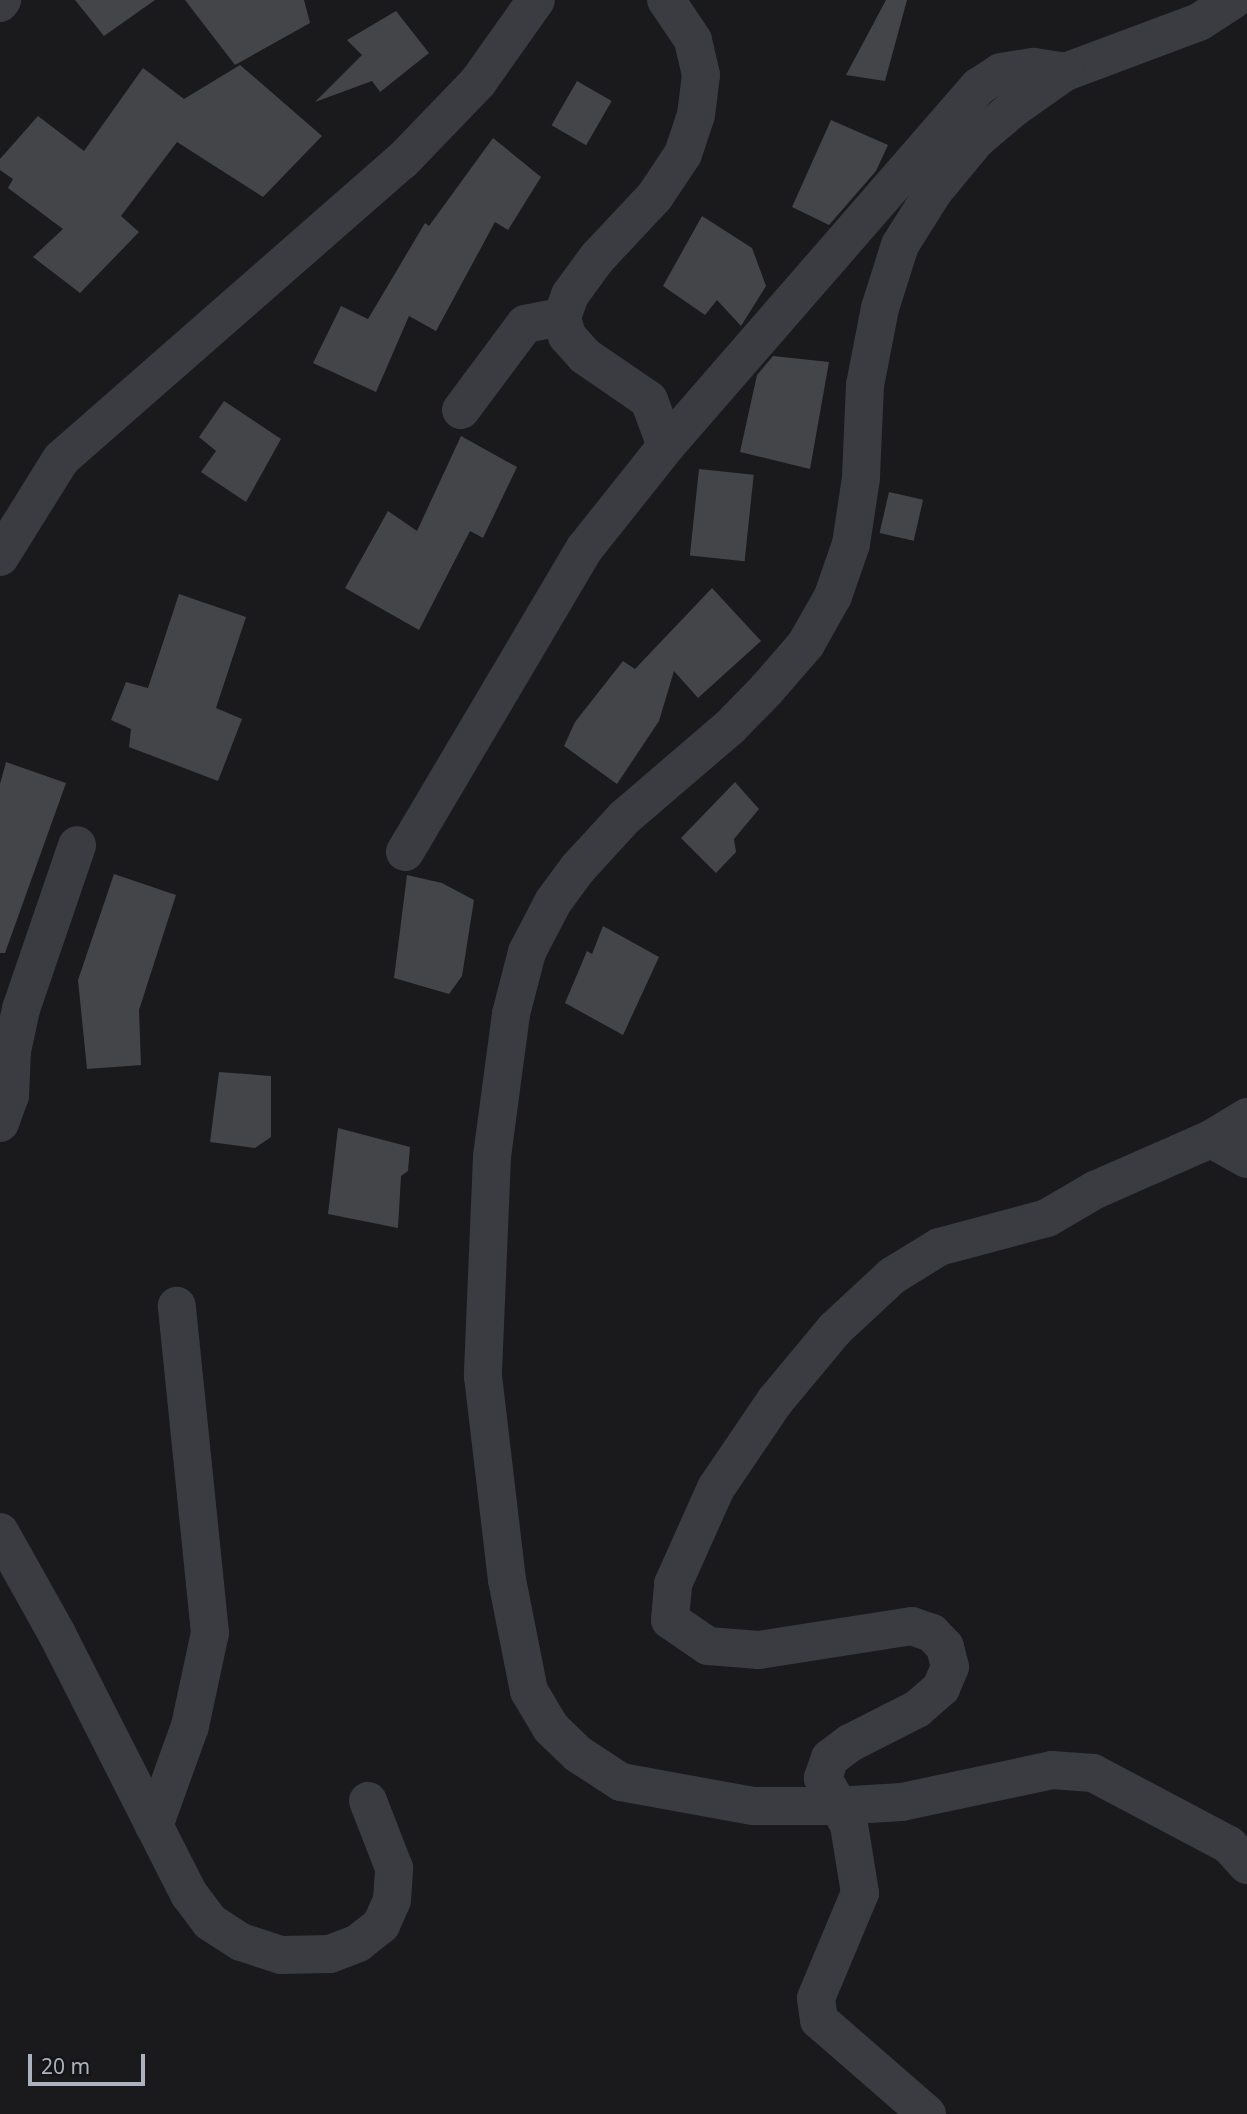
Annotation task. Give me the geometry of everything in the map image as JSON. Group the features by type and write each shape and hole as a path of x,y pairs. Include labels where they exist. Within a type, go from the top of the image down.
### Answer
{"street":[{"path":"0,557 61,459 402,161 478,82 536,0"},
{"path":"666,0 693,40 701,75 696,115 683,153 655,196 597,258 570,295 562,317 567,336 586,356 649,400 666,446"},
{"path":"1233,0 1199,22 1065,72 977,139 933,191 900,245 880,308 865,385 860,478 850,544 833,596 806,644 730,727 624,818 553,902 527,952 506,1053 492,1157 483,1376 507,1580 529,1691 551,1728 578,1754 621,1782 753,1806 835,1805 902,1802 1052,1770 1093,1773 1228,1845 1247,1865"},
{"path":"405,852 585,548 666,446 978,87 1002,72 1034,67 1065,72"},
{"path":"461,410 525,324 562,317"},
{"path":"0,1123 10,1096 12,1051 21,1009 78,845"},
{"path":"927,2114 819,2020 816,1998 860,1893 849,1825 835,1805 823,1778 831,1758 849,1743 917,1709 940,1688 950,1667 944,1647 932,1633 912,1626 759,1650 708,1646 688,1635 670,1620 673,1584 716,1488 775,1401 835,1329 892,1276 939,1247 1047,1218 1095,1190 1211,1139 1247,1117"},
{"path":"1211,1139 1247,1159"},
{"path":"154,1826 190,1726 209,1633 177,1306"},
{"path":"0,1532 189,1895 210,1922 241,1942 281,1955 330,1954 358,1943 381,1925 392,1900 394,1868 368,1801"}],"building":[{"path":"75,0 155,0 104,36"},
{"path":"185,0 304,0 310,23 235,65"},
{"path":"886,0 907,0 885,81 846,75"},
{"path":"396,11 429,53 380,92 372,81 315,102 362,55 347,40"},
{"path":"240,65 322,136 263,197 177,142 121,216 139,232 80,293 33,257 63,229 8,188 13,179 0,170 0,159 38,116 84,151 143,68 184,99"},
{"path":"577,81 612,101 586,145 552,125"},
{"path":"831,120 888,145 876,171 829,225 792,207"},
{"path":"493,138 541,177 508,230 495,222 436,331 409,316 376,392 313,363 341,306 368,319 425,223 429,226"},
{"path":"702,216 752,248 766,286 741,326 717,300 705,315 663,286"},
{"path":"773,356 829,362 810,469 740,452 757,375"},
{"path":"224,401 281,439 246,502 201,472 216,451 199,437"},
{"path":"461,436 517,467 483,538 470,531 419,630 345,588 388,511 417,531"},
{"path":"699,469 754,475 745,561 690,556"},
{"path":"889,492 923,500 914,541 880,533"},
{"path":"712,588 761,641 698,698 674,671 659,721 617,784 564,746 575,722 623,661 635,669"},
{"path":"179,594 246,617 216,708 242,719 218,781 129,747 131,729 111,720 126,682 148,688"},
{"path":"6,762 66,783 5,953 0,953 0,784"},
{"path":"735,782 759,809 734,839 736,852 716,873 681,838"},
{"path":"114,874 176,895 139,1010 141,1065 87,1069 78,980"},
{"path":"407,875 442,883 474,900 462,976 449,994 394,978"},
{"path":"603,926 659,957 623,1035 565,1003 587,951 592,954"},
{"path":"219,1072 271,1076 271,1137 255,1148 210,1142"},
{"path":"338,1128 410,1147 408,1171 401,1176 398,1228 328,1214"}]}
